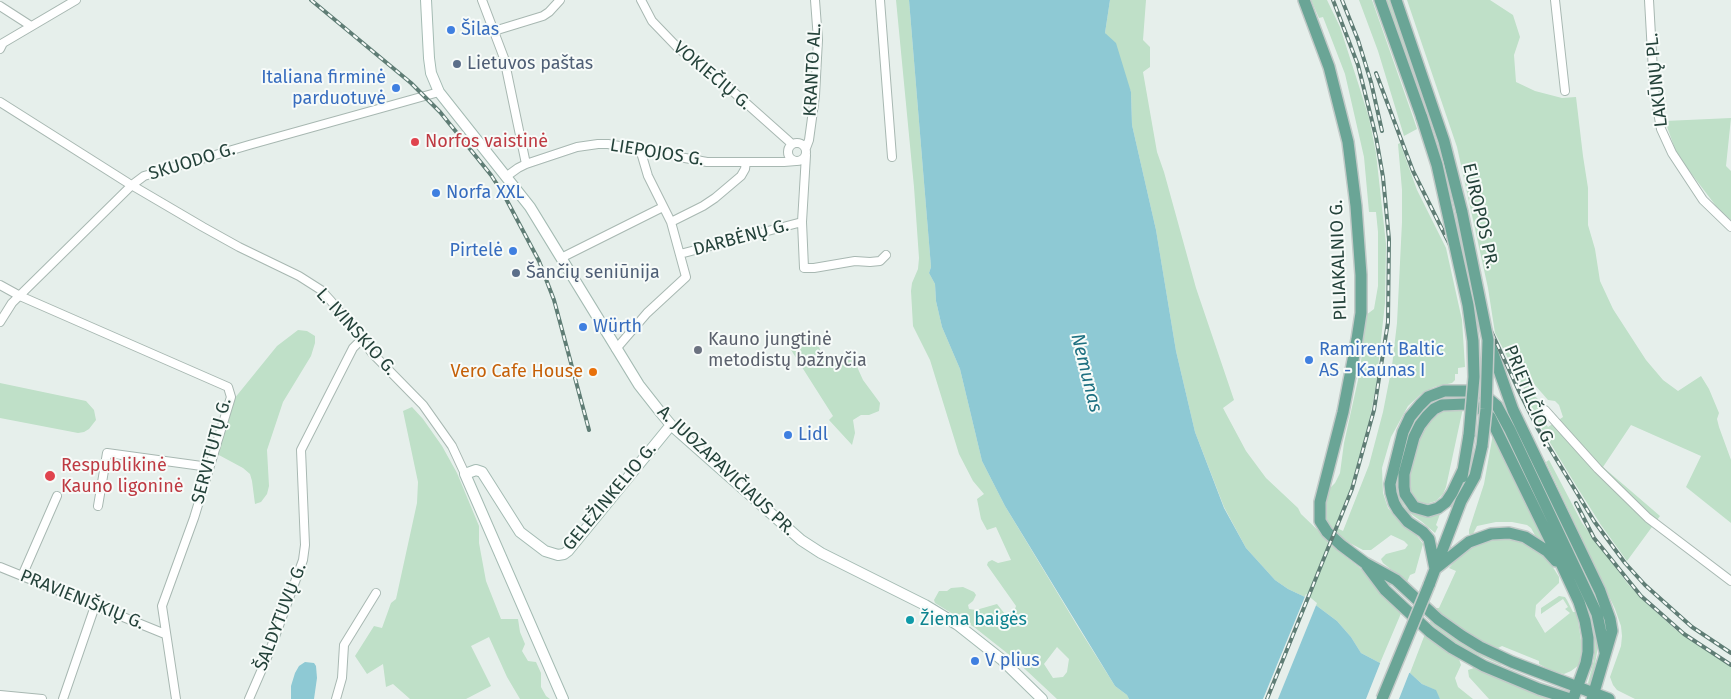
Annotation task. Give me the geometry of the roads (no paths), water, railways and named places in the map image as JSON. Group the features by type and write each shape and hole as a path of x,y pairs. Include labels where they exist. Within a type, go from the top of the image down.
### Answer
{"main road":[{"name":"A. JUOZAPAVIČIAUS PR.","path":"426,0 429,58 431,73 438,92 530,207 616,349 647,396 671,424 801,540 821,553 917,601 958,625 1001,659 1042,699"},
{"name":"PILIAKALNIO G.","path":"1304,0 1329,67 1348,142 1356,206 1361,275 1361,313 1356,348 1343,412 1320,502 1319,517 1327,532 1364,562"},
{"name":"EUROPOS PR.","path":"1380,0 1437,165 1468,305 1473,341 1474,377 1469,434 1463,470"},
{"name":"EUROPOS PR.","path":"1396,0 1450,161 1488,340 1486,409 1482,446 1475,476 1461,501"},
{"name":"PRIETILČIO G.","path":"1488,340 1513,410 1607,608 1610,618 1612,631 1593,696"},
{"path":"1435,569 1429,539 1423,532 1408,522 1398,510 1390,493 1390,484 1403,432 1410,417 1420,404 1428,397 1444,392 1472,391 1482,394 1497,406 1510,430 1597,614 1605,652"},
{"path":"1364,562 1385,590 1430,632 1452,648 1484,666 1539,689 1571,699 1586,663 1588,638 1585,621 1564,570 1490,417 1484,410 1466,404 1450,404 1434,409 1420,425 1414,437 1404,474 1405,494 1414,507 1428,511 1438,508 1449,497 1463,470"},
{"name":"GELEŽINKELIO G.","path":"465,474 476,470 482,472 520,532 545,551 558,555 564,554 671,424"},
{"path":"1382,699 1461,501 1463,470"},
{"name":"L. IVINSKIO G.","path":"465,474 563,699"},
{"path":"1435,569 1469,542 1491,534 1509,533 1525,537 1542,547 1564,570"},
{"path":"1364,562 1396,580 1438,619 1474,644 1512,662 1577,686 1593,696 1609,699"}],"street":[{"path":"1,44 76,0"},
{"path":"482,0 508,76 526,164"},
{"path":"494,31 543,16 560,0"},
{"name":"VOKIEČIŲ G.","path":"641,0 652,21 678,48 728,87 792,144"},
{"name":"KRANTO AL.","path":"815,0 818,40 815,96 806,147 802,222 804,268 855,261 880,261 886,255"},
{"path":"880,0 892,158"},
{"path":"1555,0 1565,91"},
{"name":"LAKŪNŲ PL.","path":"1649,0 1654,89 1661,129 1672,153 1690,181 1710,208 1731,227"},
{"path":"0,6 31,26"},
{"name":"SKUODO G.","path":"0,322 12,303 132,185 149,174 438,92"},
{"name":"L. IVINSKIO G.","path":"0,102 132,185 239,247 313,284 332,301 361,340 423,405 452,446 465,474"},
{"path":"786,159 792,144 797,143 806,147 798,161 805,168"},
{"name":"LIEPOJOS G.","path":"507,176 526,164 588,145 608,144 707,162 786,159 798,161"},
{"path":"616,349 647,313 686,277 671,222 648,176 640,149"},
{"path":"671,222 715,198 741,176 746,162"},
{"path":"561,258 664,207"},
{"name":"DARBĖNŲ G.","path":"680,254 802,222"},
{"name":"SERVITUTŲ G.","path":"0,285 20,296 228,387 230,396 194,518 162,606 176,699"},
{"name":"ŠALDYTUVŲ G.","path":"248,699 269,653 303,560 305,545 301,450 353,348 361,340"},
{"path":"1545,410 1598,469 1648,518 1731,581"},
{"path":"98,506 107,453 209,468"},
{"path":"22,576 57,496"},
{"name":"PRAVIENIŠKIŲ G.","path":"0,566 165,634"},
{"path":"336,699 342,678 344,645 376,593"},
{"path":"63,699 95,606"},
{"path":"0,695 42,699"}],"water":[{"name":"Nemunas","path":"909,0 1110,0 1105,33 1116,43 1131,92 1132,125 1156,230 1176,351 1195,432 1224,508 1246,548 1275,580 1305,597 1337,621 1351,637 1361,653 1380,663 1410,673 1422,684 1436,690 1440,699 1129,699 1127,695 1115,686 1005,506 982,461 960,369 942,327 936,301 935,284 929,273 931,267"},
{"path":"305,662 314,663 316,666 317,678 314,699 291,699 291,686 295,673 299,666"}],"railway":[{"path":"311,0 411,83 440,112 491,175 504,195 539,261 554,300 589,430"},
{"path":"1267,699 1352,489 1374,410 1388,322 1389,239 1383,177 1376,137 1358,65 1333,0"},
{"path":"1342,0 1358,40 1371,82 1382,131"},
{"path":"1376,73 1413,171 1464,273 1518,389 1538,429 1594,521 1625,563 1645,585 1692,627 1731,653"},
{"path":"1576,503 1594,538 1641,596 1684,634 1731,665"}],"place":[{"name":"Šilas","path":"451,30"},
{"name":"Lietuvos paštas","path":"457,64"},
{"name":"Italiana firminė parduotuvė","path":"396,88"},
{"name":"Norfos vaistinė","path":"415,142"},
{"name":"Norfa XXL","path":"436,193"},
{"name":"Pirtelė","path":"513,251"},
{"name":"Šančių seniūnija","path":"516,273"},
{"name":"Würth","path":"583,327"},
{"name":"Kauno jungtinė metodistų bažnyčia","path":"698,350"},
{"name":"Ramirent Baltic AS - Kaunas I","path":"1309,360"},
{"name":"Vero Cafe House","path":"593,372"},
{"name":"Lidl","path":"788,435"},
{"name":"Respublikinė Kauno ligoninė","path":"50,476"},
{"name":"Žiema baigės","path":"910,620"},
{"name":"V plius","path":"975,661"}]}
